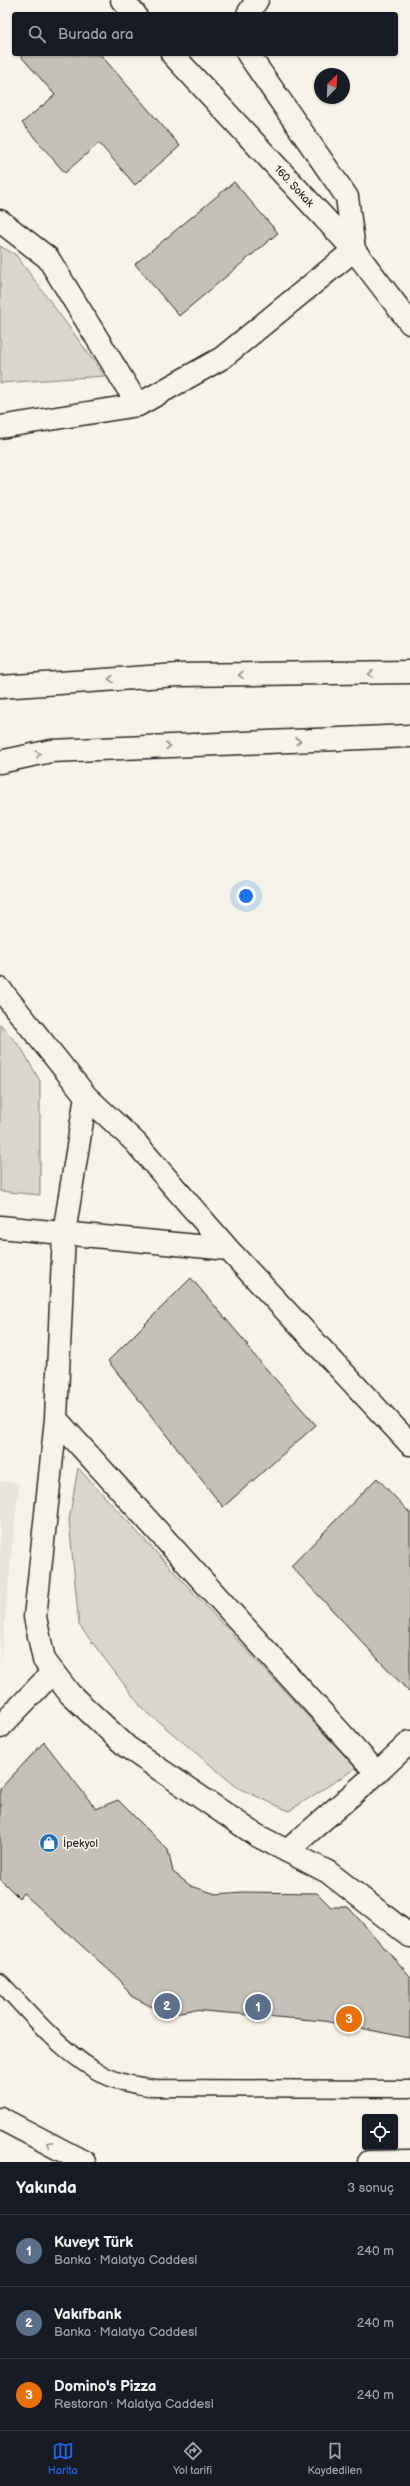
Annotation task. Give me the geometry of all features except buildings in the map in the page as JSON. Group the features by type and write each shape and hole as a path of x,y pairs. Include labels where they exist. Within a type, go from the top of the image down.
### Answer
{"main road":[{"path":"122,0 133,12"},
{"path":"249,12 257,0"},
{"name":"160. Sokak","path":"174,56 354,250 410,323"},
{"path":"0,427 138,405 222,358 354,250 347,198 249,56"},
{"path":"0,221 48,258 138,405"},
{"path":"0,687 178,675 410,672"},
{"path":"0,762 51,751 410,736"},
{"path":"0,989 86,1096 135,1142 228,1249 410,1444"},
{"path":"86,1096 64,1233 56,1419 35,1617 44,1660 70,1694 127,1747 256,1834 328,1872 410,1936"},
{"path":"0,1227 228,1249"},
{"path":"56,1419 377,1773"},
{"path":"0,1727 53,1672"},
{"path":"287,1851 377,1773 410,1742"},
{"path":"0,2118 84,2162"},
{"path":"369,2162 410,2161"}],"lane":[{"path":"0,1982 63,2046 84,2063 106,2076 131,2084 156,2088 410,2089"}],"shaded area":[{"path":"0,246 16,255 105,376 0,383"},
{"path":"0,1024 22,1049 40,1081 40,1195 0,1191"},
{"path":"78,1468 356,1768 289,1811 238,1788 142,1708 79,1625 69,1520"},
{"path":"0,1481 19,1483 0,1667"}],"place":[{"name":"İpekyol","path":"49,1843"},
{"name":"Vakıfbank","path":"167,2006"},
{"name":"Kuveyt Türk","path":"258,2007"},
{"name":"Domino's Pizza","path":"349,2019"}]}
